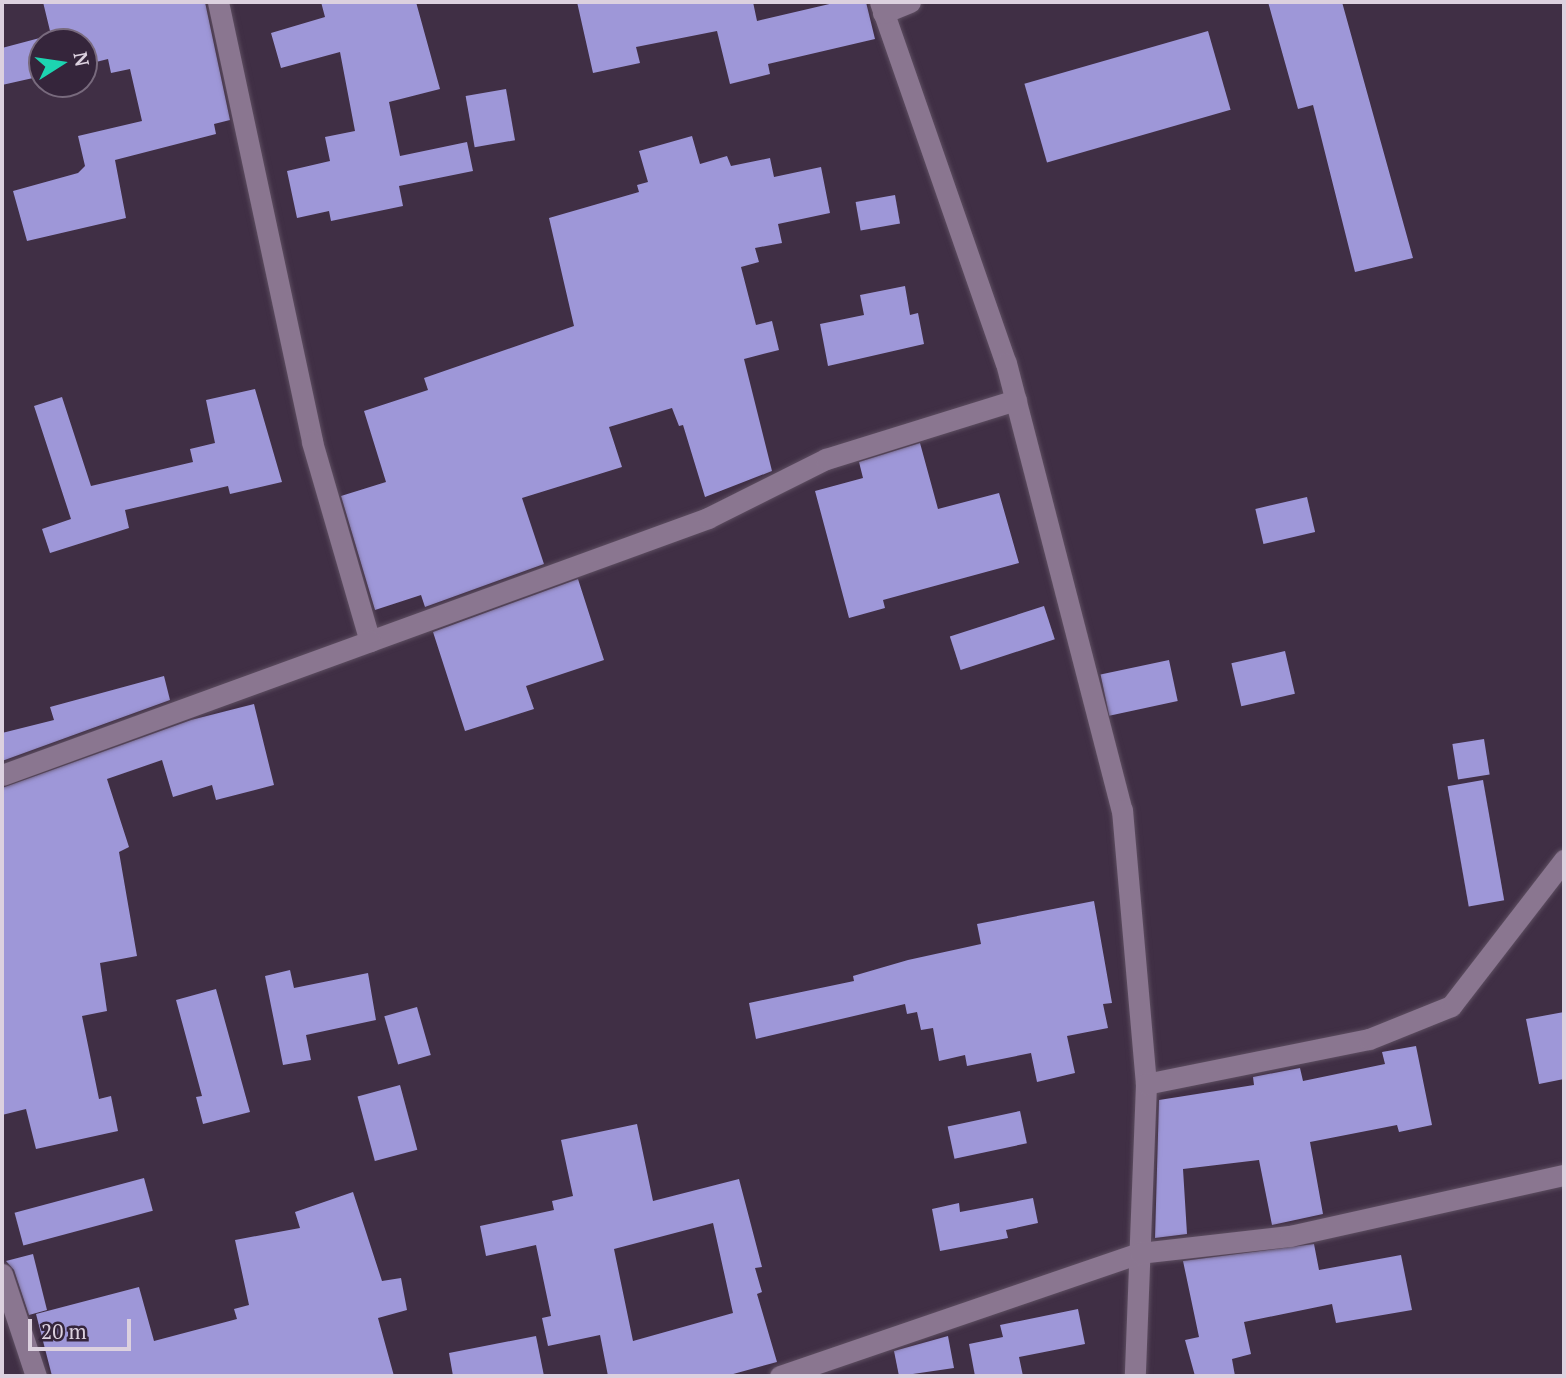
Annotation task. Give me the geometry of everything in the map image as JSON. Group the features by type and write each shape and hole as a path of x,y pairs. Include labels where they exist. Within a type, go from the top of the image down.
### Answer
{"street":[{"path":"218,2 312,442 370,641"},
{"path":"910,2 882,8 1016,400 1122,810 1146,1084 1135,1376"},
{"path":"2,775 708,517 826,459 1016,400"},
{"path":"1146,1084 1369,1039 1451,1006 1564,860"},
{"path":"780,1376 1140,1254 1290,1236 1564,1175"},
{"path":"2,1274 36,1376"}],"building":[{"path":"43,2 205,2 230,120 214,124 216,134 115,160 126,218 27,241 13,191 78,173 85,166 78,136 142,121 130,69 111,73 108,59 98,62 98,28 49,28"},
{"path":"321,2 416,2 440,89 389,102 400,156 467,142 473,171 399,186 403,206 331,221 329,211 297,218 287,171 330,161 325,137 355,131 340,52 281,68 271,33 325,17"},
{"path":"577,2 753,2 757,21 838,2 866,2 875,39 768,64 770,74 730,84 717,31 636,47 640,63 593,73"},
{"path":"1268,2 1342,2 1413,258 1355,272 1313,105 1298,109"},
{"path":"1208,31 1231,110 1047,162 1024,84"},
{"path":"28,41 28,79 2,85 2,48"},
{"path":"506,89 515,140 475,147 466,96"},
{"path":"692,136 700,164 727,156 731,166 770,158 774,177 821,167 830,213 778,224 782,243 755,248 759,262 741,267 756,325 772,321 779,350 744,359 772,471 705,497 683,425 679,426 672,408 609,427 622,467 522,498 544,564 425,607 421,595 375,610 341,496 386,482 364,411 428,390 424,378 574,326 549,218 639,192 637,185 648,182 639,151"},
{"path":"895,195 900,224 861,231 856,202"},
{"path":"905,286 910,315 918,313 924,344 828,366 820,324 864,315 860,295"},
{"path":"255,389 282,482 230,494 228,486 125,510 129,528 50,553 42,529 71,519 34,406 62,397 91,486 193,462 190,449 215,443 206,400"},
{"path":"920,443 938,509 999,493 1019,563 883,600 885,608 849,618 815,491 863,478 859,462"},
{"path":"1307,497 1315,532 1263,544 1255,509"},
{"path":"578,579 604,660 526,686 534,709 465,731 433,632"},
{"path":"1044,606 1055,639 961,670 950,637"},
{"path":"1285,651 1295,694 1241,706 1231,663"},
{"path":"1169,660 1178,701 1109,716 1101,675"},
{"path":"164,676 170,700 2,761 2,733 54,720 50,707"},
{"path":"254,704 274,785 216,800 212,785 173,797 162,760 107,779 129,847 119,852 137,956 100,963 107,1011 82,1016 99,1099 111,1096 118,1131 36,1149 26,1109 2,1115 2,788 191,720"},
{"path":"1484,739 1490,775 1458,780 1452,744"},
{"path":"1483,780 1504,900 1469,906 1448,786"},
{"path":"1094,901 1112,1003 1103,1004 1108,1028 1067,1036 1075,1073 1037,1082 1031,1053 967,1066 965,1055 939,1061 933,1028 921,1030 917,1012 907,1014 905,1004 756,1039 749,1003 854,981 853,976 908,960 981,944 977,924"},
{"path":"290,970 294,988 368,973 376,1020 306,1035 311,1060 283,1065 265,976"},
{"path":"216,989 250,1112 203,1124 196,1097 202,1096 176,1000"},
{"path":"417,1007 431,1055 398,1064 384,1016"},
{"path":"1564,1012 1564,1079 1539,1084 1526,1019"},
{"path":"1416,1046 1432,1125 1399,1132 1397,1125 1310,1142 1323,1214 1272,1225 1259,1160 1183,1169 1187,1234 1155,1238 1159,1100 1254,1085 1253,1077 1300,1068 1303,1081 1385,1064 1382,1052"},
{"path":"400,1085 417,1150 375,1161 357,1096"},
{"path":"1020,1111 1027,1143 954,1159 948,1126"},
{"path":"637,1124 653,1201 739,1179 762,1267 755,1268 762,1292 757,1294 777,1362 726,1376 608,1376 600,1335 548,1346 542,1318 551,1316 536,1245 486,1256 480,1226 554,1210 552,1201 573,1196 561,1140","holes":["713,1223 733,1313 633,1341 614,1249"]},
{"path":"144,1178 153,1211 23,1246 15,1213"},
{"path":"353,1192 382,1281 401,1278 407,1310 378,1318 394,1376 52,1376 36,1314 139,1287 154,1341 237,1319 234,1309 249,1305 235,1240 300,1228 295,1212"},
{"path":"1033,1198 1038,1223 1006,1230 1008,1238 940,1251 932,1209 959,1203 960,1212"},
{"path":"1314,1244 1319,1270 1401,1255 1412,1310 1336,1323 1332,1304 1244,1322 1251,1354 1232,1359 1235,1376 1195,1376 1185,1340 1199,1337 1183,1261"},
{"path":"33,1254 47,1310 29,1315 14,1270 6,1261"},
{"path":"1078,1309 1085,1344 1019,1357 1023,1376 975,1376 969,1344 1003,1337 1000,1325"},
{"path":"536,1336 544,1376 453,1376 449,1353"},
{"path":"948,1336 954,1368 899,1376 894,1351"}]}
